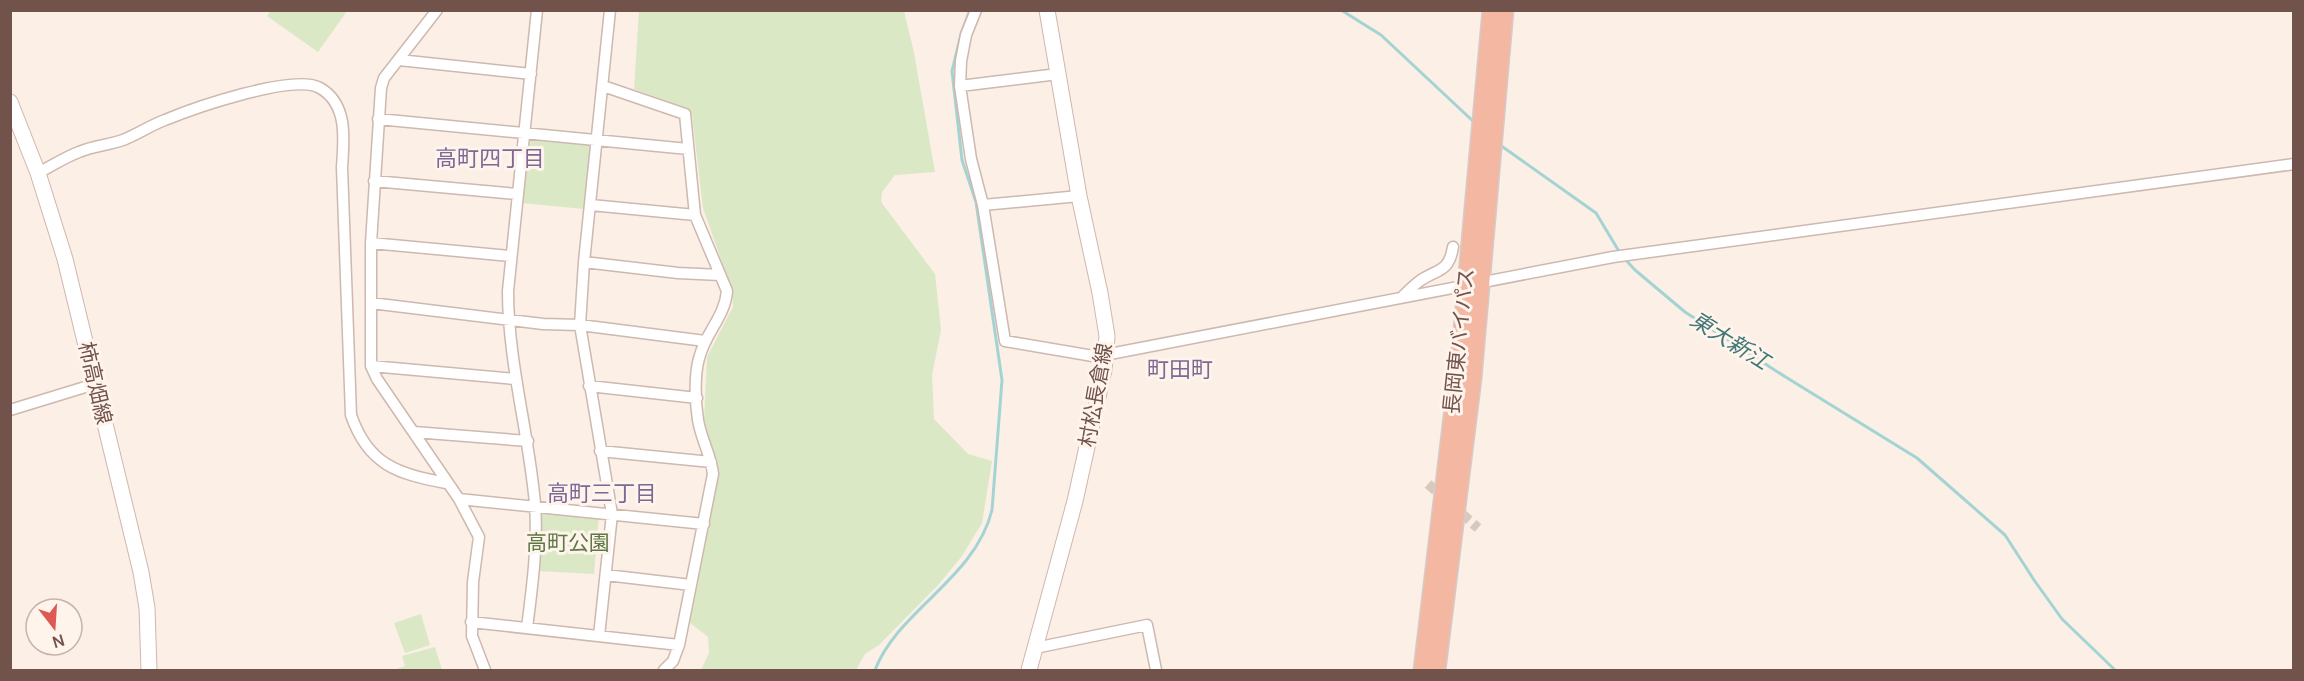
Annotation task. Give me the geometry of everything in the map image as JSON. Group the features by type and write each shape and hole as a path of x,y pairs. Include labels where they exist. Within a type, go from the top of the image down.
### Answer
{"highway":[{"name":"長岡東バイパス","path":"1437,670 1473,378 1474,284 1491,10"},
{"name":"長岡東バイパス","path":"1422,670 1474,284 1505,10"}],"main road":[{"name":"村松長倉線","path":"1029,670 1075,501 1106,354 1107,336 1079,196 1047,10"},
{"name":"柿高畑線","path":"10,102 38,172 69,277 141,572 147,608 149,670"}],"street":[{"path":"437,10 384,78 381,88 371,243 371,366 376,379 459,499 480,537 473,582 471,622 472,636 485,670"},
{"path":"527,628 533,573 536,507 528,441 515,380 508,320 517,194 537,11 531,10"},
{"path":"599,636 612,514 580,325 584,262 610,10"},
{"path":"976,10 966,35 961,61 960,86 970,159 983,205 1005,341 1079,355 1106,354 1614,257 2294,164"},
{"path":"399,60 531,74"},
{"path":"960,86 1058,74"},
{"path":"38,172 79,152 125,139 166,119 253,92 304,83 313,85 328,94 338,105 343,144 351,415 364,446 387,466 420,478 446,483"},
{"path":"603,86 685,114 688,121 688,149 695,215 727,291 726,303 721,315 705,341 699,357 698,421 713,474 678,645 674,661 664,670"},
{"path":"378,119 688,149"},
{"path":"374,181 517,194"},
{"path":"983,205 1079,196"},
{"path":"591,205 695,215"},
{"path":"371,243 512,256"},
{"path":"1402,297 1422,279 1435,274 1446,265 1453,247"},
{"path":"584,262 678,273 720,275"},
{"path":"371,303 705,341"},
{"path":"371,366 515,380"},
{"path":"10,410 95,384"},
{"path":"589,386 697,398"},
{"path":"414,432 528,441"},
{"path":"600,451 711,462"},
{"path":"459,499 704,524"},
{"path":"606,575 692,585"},
{"path":"471,622 678,645"},
{"path":"1035,648 1147,625 1156,670"}],"green space":[{"path":"271,11 347,11 318,52 267,16"},
{"path":"639,11 904,11 914,53 935,172 895,175 882,192 881,202 935,274 941,330 932,375 934,419 968,454 992,461 982,523 962,556 939,584 879,645 865,654 856,670 701,670 709,653 708,637 689,622 718,478 704,421 707,357 733,307 732,291 703,208 692,115 687,108 634,89"},
{"path":"531,138 590,145 584,209 522,203"},
{"name":"高町公園","path":"542,509 599,515 594,574 537,571"},
{"path":"421,614 430,645 405,653 394,623"},
{"path":"435,647 442,670 393,670 405,666 402,656"}],"waterway":[{"path":"875,670 886,649 901,629 970,556 983,534 992,510 1002,380 976,202 962,160 952,71 961,34 970,10"},
{"name":"東大新江","path":"1341,10 1381,35 1475,123"},
{"name":"東大新江","path":"1500,145 1596,213 1620,253"},
{"name":"東大新江","path":"1624,258 1685,312 1917,458 2005,535 2062,619 2115,670"}],"tunnel":[{"path":"1428,484 1478,528"}],"district":[{"name":"高町四丁目","path":"490,158"},
{"name":"町田町","path":"1180,369"},
{"name":"高町三丁目","path":"602,493"}]}
